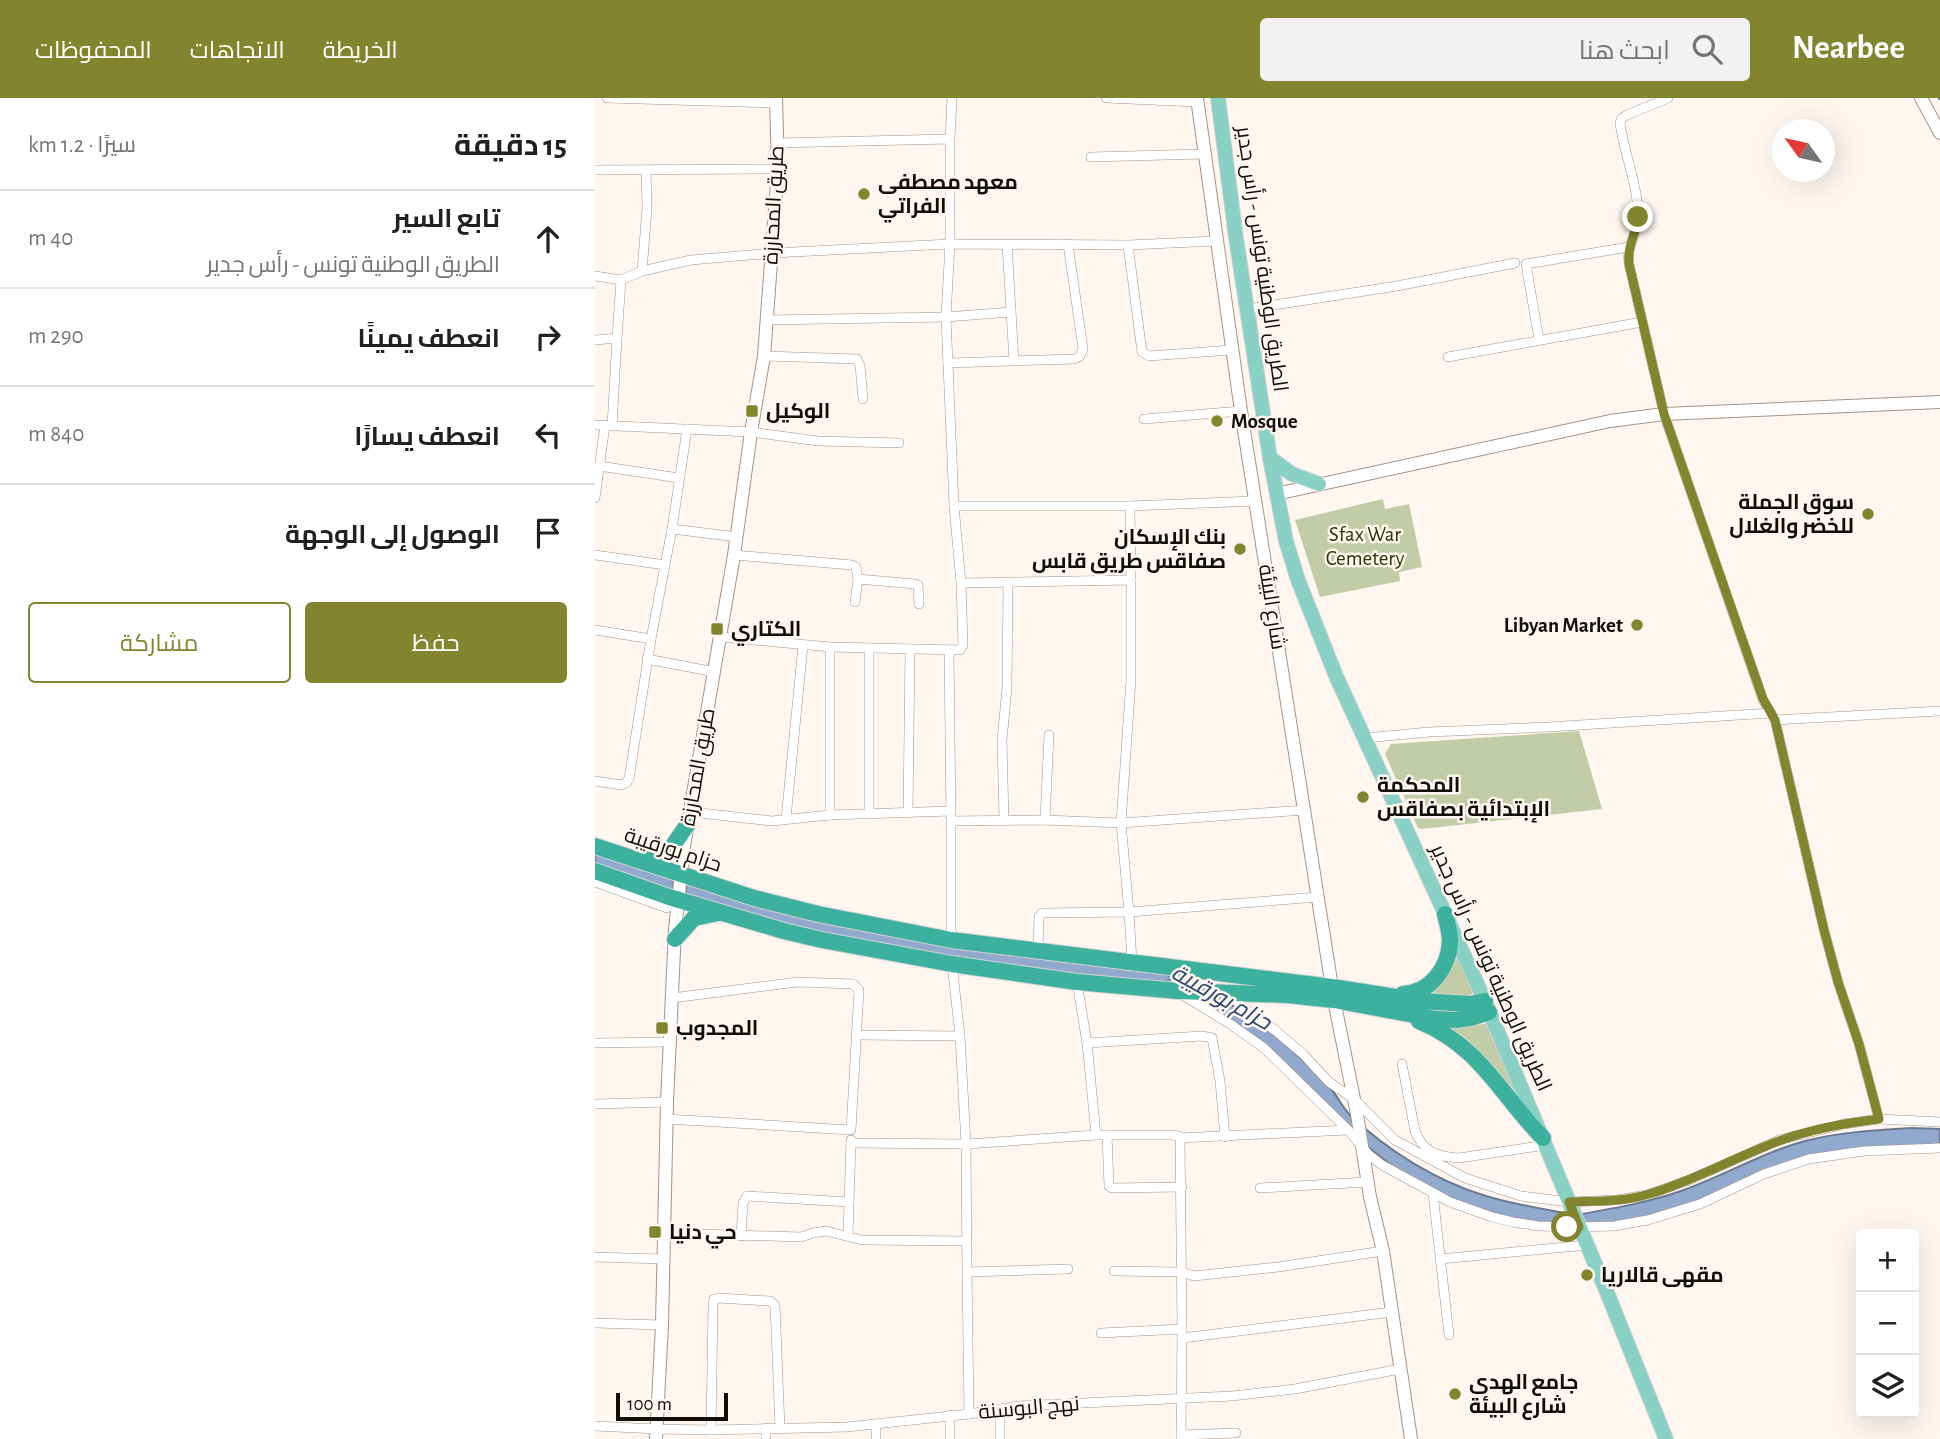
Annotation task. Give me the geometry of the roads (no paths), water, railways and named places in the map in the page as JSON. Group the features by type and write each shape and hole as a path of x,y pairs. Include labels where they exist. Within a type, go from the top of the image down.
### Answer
{"highway":[{"path":"642,861 670,850 689,818"},
{"name":"حزام بورقيبة","path":"595,846 681,876 818,914 951,940 1132,962 1333,993 1401,1013 1436,1019 1470,1018 1487,1007"},
{"name":"حزام بورقيبة","path":"595,871 675,901 822,940 952,964 1077,982 1178,991 1386,995 1487,1007"},
{"path":"675,934 694,918 723,913"},
{"path":"1386,995 1414,994 1433,981 1441,971 1449,950 1450,938 1445,914"},
{"path":"1401,1013 1442,1033 1473,1055 1544,1142"}],"main road":[{"name":"الطريق الوطنية تونس - رأس جدير","path":"1218,98 1276,494 1286,541 1303,592 1321,640 1487,1007 1666,1439"},
{"path":"1270,458 1292,474 1319,484"}],"street":[{"path":"607,98 776,100"},
{"path":"721,637 829,647 960,650 963,647 946,317 952,98"},
{"path":"1105,98 1197,100"},
{"path":"1668,98 1627,115 1620,123 1631,166 1638,217 1629,247 1629,264 1664,414 1759,688 1773,716 1824,930 1879,1119"},
{"path":"1921,98 1940,133"},
{"name":"طريق المحارزة","path":"657,1434 675,901 721,637 764,356 778,169 776,100"},
{"name":"شارع البيئة","path":"1197,100 1241,411 1333,993 1357,1114 1367,1182 1383,1251 1411,1439"},
{"path":"777,143 950,139"},
{"path":"1091,157 1204,154"},
{"path":"595,170 778,169"},
{"path":"642,271 647,208 646,170"},
{"path":"595,276 621,279 642,271 691,260 773,253 950,244 1216,242"},
{"path":"1007,244 1014,361"},
{"path":"948,363 1075,359 1080,356 1083,349 1068,244"},
{"path":"1128,244 1142,352 1149,356 1232,350"},
{"path":"1539,340 1525,264 1629,247"},
{"path":"1248,309 1397,286 1515,262"},
{"path":"595,498 617,338 621,279"},
{"path":"767,320 946,317 1011,312"},
{"path":"1448,357 1642,322"},
{"path":"595,340 617,338"},
{"path":"764,356 857,359 863,399"},
{"path":"1276,494 1610,421 1664,414 1940,402"},
{"path":"1144,419 1241,411"},
{"path":"604,425 751,432 818,441 899,443"},
{"path":"595,781 621,785 628,781 687,429"},
{"path":"599,466 679,478"},
{"path":"954,506 1130,506 1255,501"},
{"path":"1130,506 1131,680 1121,823 1132,962"},
{"path":"672,529 737,537"},
{"path":"595,555 664,565"},
{"path":"734,555 852,565 856,567 858,579 855,602"},
{"path":"858,579 915,584 919,588 919,604"},
{"path":"961,583 1131,580"},
{"path":"1004,820 1002,740 1007,688 1008,582"},
{"path":"595,630 651,639"},
{"path":"786,819 803,645"},
{"path":"829,647 830,815"},
{"path":"869,648 869,814"},
{"path":"908,813 909,649"},
{"path":"949,650 951,940"},
{"path":"647,659 715,672"},
{"path":"1365,738 1429,732 1940,711"},
{"path":"1045,820 1049,735"},
{"path":"689,818 772,821 830,815 908,813 1004,820 1121,823 1305,810"},
{"path":"684,846 691,865 709,884"},
{"path":"595,882 675,901"},
{"path":"1038,951 1039,917 1042,913 1129,912 1318,897"},
{"path":"952,964 960,1036 965,1144 969,1414"},
{"path":"672,998 805,982 853,984 859,989 848,1236"},
{"path":"1077,982 1087,1043 1096,1135"},
{"path":"1178,991 1264,1048 1382,1165 1433,1194 1492,1217 1538,1226 1614,1226 1663,1216 1700,1204 1768,1172 1809,1158 1864,1151 1940,1148"},
{"path":"1229,992 1240,1005 1303,1054 1329,1082 1354,1099 1395,1140 1465,1178 1509,1193 1570,1205 1647,1195 1689,1181 1779,1140 1844,1124 1879,1119 1940,1122"},
{"path":"857,1035 960,1036"},
{"path":"1087,1043 1202,1036 1212,1038 1220,1081 1225,1138"},
{"path":"595,1043 669,1042"},
{"path":"1402,1064 1412,1123 1419,1140 1433,1153 1459,1158 1544,1142"},
{"path":"595,1104 667,1102"},
{"path":"666,1119 851,1130"},
{"path":"851,1143 965,1144 1096,1135 1225,1138 1348,1130"},
{"path":"1107,1135 1109,1186 1118,1190 1182,1187"},
{"path":"1180,1139 1181,1437 1236,1433"},
{"path":"1260,1188 1367,1182"},
{"path":"1433,1194 1449,1335"},
{"path":"741,1236 743,1203 747,1196 849,1202"},
{"path":"664,1233 801,1237 817,1231 826,1231 862,1240 967,1241"},
{"path":"1440,1259 1587,1245"},
{"path":"1114,1271 1182,1272 1194,1276 1266,1269 1383,1251"},
{"path":"595,1257 663,1259"},
{"path":"967,1272 1069,1269"},
{"path":"712,1430 713,1304 714,1299 718,1298 770,1301 775,1305 780,1428"},
{"path":"1101,1333 1182,1333 1392,1312"},
{"path":"595,1324 662,1325"},
{"name":"نهج البوسنة","path":"595,1426 657,1434 691,1434 712,1430 735,1434 766,1428 847,1427 1019,1406 1232,1396 1295,1389 1400,1369"},
{"path":"1000,1409 1000,1439"},
{"path":"950,1415 950,1439"},
{"path":"876,1423 876,1439"},
{"path":"847,1427 848,1439"},
{"path":"766,1428 766,1439"},
{"path":"794,1428 794,1439"}],"water":[{"path":"595,850 674,877 673,892 595,867"},
{"path":"686,883 1174,978 1160,985 1058,975 862,945 685,897"},
{"path":"1224,1001 1281,1040 1331,1089 1350,1115 1380,1141 1431,1173 1467,1190 1564,1213 1569,1227 1541,1225 1458,1204 1397,1170 1368,1147 1264,1046 1207,1008"},
{"path":"1912,1128 1940,1129 1940,1147 1830,1153 1656,1216 1586,1226 1582,1214 1645,1202 1681,1191 1805,1141 1845,1133"}],"waterway":[{"name":"حزام بورقيبة","path":"1205,999 1218,1006"}],"place":[{"name":"معهد مصطفى الفراتي","path":"864,194"},
{"name":"الوكيل","path":"752,411"},
{"name":"Mosque","path":"1217,421"},
{"name":"سوق الجملة للخضر والغلال","path":"1868,514"},
{"name":"بنك الإسكان صفاقس طريق قابس","path":"1240,549"},
{"name":"Libyan Market","path":"1637,625"},
{"name":"الكتاري","path":"717,629"},
{"name":"المحكمة الإبتدائية بصفاقس","path":"1363,797"},
{"name":"المجدوب","path":"662,1028"},
{"name":"حي دنيا","path":"655,1232"},
{"name":"مقهى قالاريا","path":"1587,1275"},
{"name":"جامع الهدى شارع البيئة","path":"1455,1394"}],"park label":[{"name":"Sfax War Cemetery","path":"1365,546"}]}
